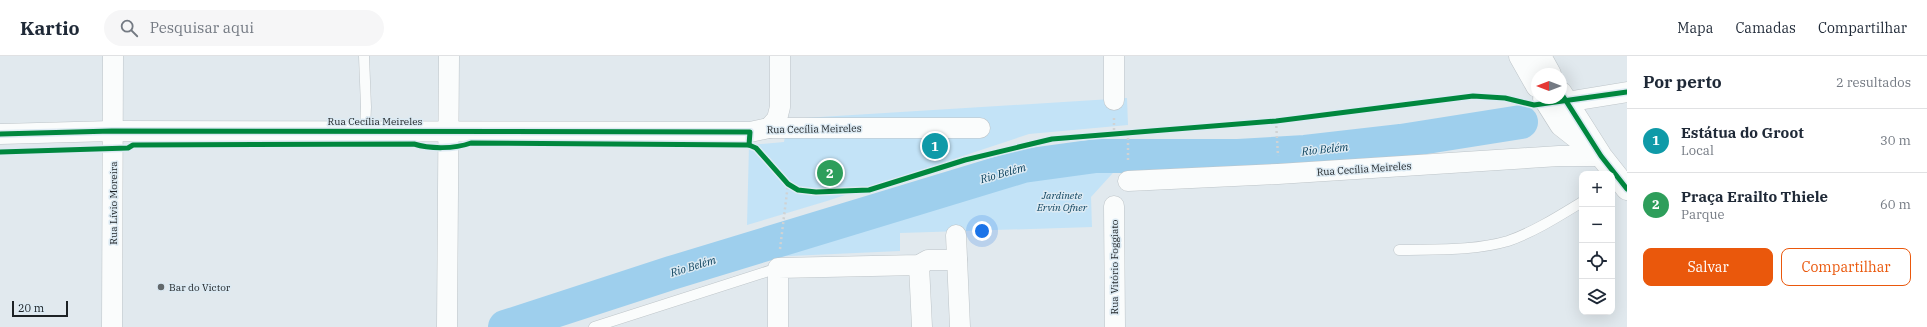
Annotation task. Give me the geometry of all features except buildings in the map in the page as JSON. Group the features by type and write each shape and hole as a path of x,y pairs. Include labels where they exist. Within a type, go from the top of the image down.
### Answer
{"street":[{"name":"Rua Lívio Moreira","path":"112,327 113,56"},
{"path":"447,327 449,56"},
{"path":"769,128 777,119 780,107 780,56"},
{"path":"1114,56 1114,100"},
{"path":"1520,56 1531,75"},
{"path":"1540,56 1547,68"},
{"path":"1567,98 1627,92"},
{"path":"1548,104 1561,125 1601,156"},
{"path":"1567,104 1620,185"},
{"name":"Rua Cecília Meireles","path":"0,134 112,131 365,130 750,132 769,128 980,128"},
{"name":"Rua Cecília Meireles","path":"1128,173 1278,174 1559,156 1601,156"},
{"name":"Rua Vitório Foggiato","path":"1114,206 1115,327"},
{"path":"956,235 960,327"},
{"path":"778,327 778,268 919,264 928,260 957,260"},
{"path":"919,264 922,327"}],"lane":[{"path":"364,56 366,107 365,130"},
{"path":"1399,250 1475,247 1509,240 1537,228 1579,204"},
{"path":"594,327 778,268"}],"path":[{"path":"1268,122 1284,120"},
{"path":"1276,121 1277,141"},
{"path":"1128,133 1128,173"},
{"path":"1106,134 1136,133"},
{"path":"780,247 790,185 784,179"}],"green space":[{"path":"1127,98 1128,125 1029,134 827,201 747,225 749,145 784,142 788,119"},
{"name":"Jardinete Ervin Ofner","path":"1122,163 1091,197 1092,227 900,233 900,251 768,257 994,188 1030,179"}],"waterway":[{"name":"Rio Belém","path":"505,327 671,273 1023,166 1096,156 1238,156 1305,152 1401,141 1521,122"}],"cycle path":[{"path":"0,152 128,148 133,145 414,144 442,148 471,143 749,145 756,148 788,184 798,190 816,192 869,190 965,160 1052,139 1276,121 1473,96 1505,98 1534,105 1627,92"},
{"path":"1567,102 1601,156 1627,189"},
{"path":"0,134 112,131 750,132 749,145"}],"place":[{"name":"Estátua do Groot","path":"935,146"},
{"name":"Praça Erailto Thiele","path":"830,173"},
{"name":"Bar do Victor","path":"161,287"}]}
